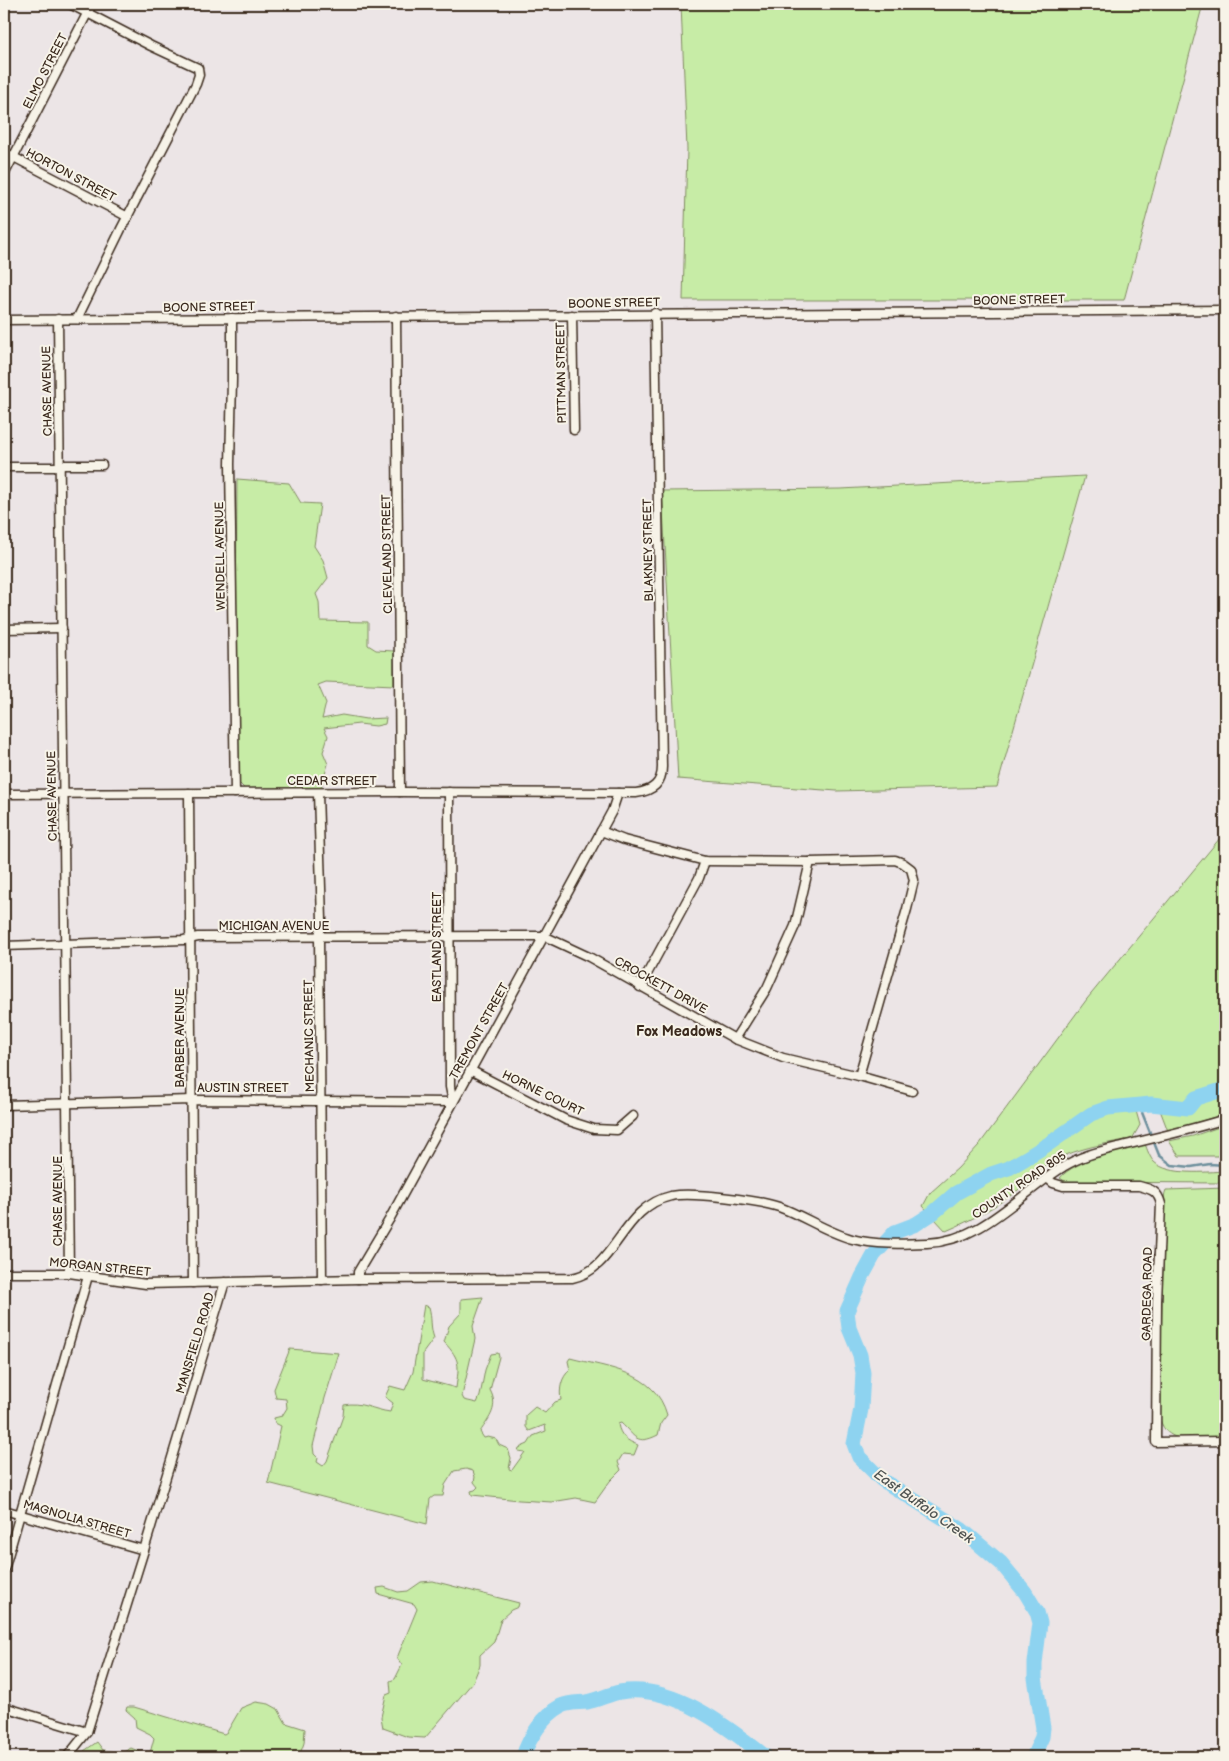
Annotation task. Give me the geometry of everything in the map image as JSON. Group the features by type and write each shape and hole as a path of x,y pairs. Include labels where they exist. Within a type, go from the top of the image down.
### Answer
{"street":[{"path":"70,4 150,46 198,68 199,76 77,319"},
{"name":"ELMO STREET","path":"4,175 92,4"},
{"name":"HORTON STREET","path":"4,152 128,217"},
{"name":"BOONE STREET","path":"4,320 655,313 1225,310"},
{"name":"BLAKNEY STREET","path":"655,313 662,767 661,780 658,785"},
{"name":"PITTMAN STREET","path":"572,315 574,430"},
{"name":"CLEVELAND STREET","path":"396,316 400,792"},
{"name":"WENDELL AVENUE","path":"232,318 230,474 235,793"},
{"name":"CHASE AVENUE","path":"58,319 70,1273"},
{"path":"4,467 102,465"},
{"path":"4,629 62,628"},
{"name":"CEDAR STREET","path":"4,794 618,793 644,792 658,785"},
{"name":"EASTLAND STREET","path":"448,792 448,936 450,1087 452,1102"},
{"name":"BARBER AVENUE","path":"189,793 192,1283"},
{"name":"MECHANIC STREET","path":"318,793 322,920 319,937 322,1280"},
{"name":"TREMONT STREET","path":"358,1279 358,1272 389,1220 612,811 618,793"},
{"path":"601,831 624,840 705,861 810,862 895,860 911,869 914,880 859,1076"},
{"path":"640,987 699,878 705,861"},
{"path":"735,1039 767,988 795,926 810,862"},
{"name":"MICHIGAN AVENUE","path":"4,946 184,940 198,937 544,936"},
{"name":"CROCKETT DRIVE","path":"544,936 589,957 735,1039 783,1058 912,1091"},
{"name":"HORNE COURT","path":"470,1070 566,1120 594,1129 617,1130 633,1116"},
{"name":"AUSTIN STREET","path":"4,1105 192,1100 452,1102"},
{"name":"COUNTY ROAD 805","path":"652,1203 672,1196 689,1195 760,1203 778,1207 841,1236 870,1242 928,1243 949,1239 980,1227 1006,1210 1047,1178 1069,1164 1088,1156 1225,1119"},
{"name":"GARDEGA ROAD","path":"1047,1178 1053,1184 1063,1186 1139,1186 1150,1189 1157,1194 1161,1204 1157,1301 1156,1442 1225,1441"},
{"name":"MANSFIELD ROAD","path":"67,1757 87,1732 225,1282 358,1279 565,1279 578,1277 599,1264 634,1219 652,1203"},
{"name":"MORGAN STREET","path":"4,1272 70,1273 146,1284 225,1282"},
{"path":"4,1570 88,1276"},
{"name":"MAGNOLIA STREET","path":"4,1510 144,1550"},
{"path":"4,1707 87,1732"}],"green space":[{"path":"681,4 1203,4 1124,300 683,300 687,149"},
{"path":"1085,476 997,787 837,791 678,779 662,491 841,489"},
{"path":"237,479 289,483 301,503 320,504 314,546 323,560 328,578 316,594 319,602 320,621 368,622 368,645 376,650 394,651 394,685 326,682 318,685 326,703 322,719 342,715 366,719 386,718 385,724 376,726 359,724 324,728 328,736 323,752 328,764 321,788 249,790 239,783 236,650"},
{"path":"1225,832 1225,1114 1168,1131 1160,1110 1136,1111 1140,1125 1132,1139 1073,1152 1051,1162 1038,1170 1022,1187 1005,1200 946,1231 923,1206 930,1193 958,1168 979,1145 1087,999"},
{"path":"1225,1125 1225,1156 1179,1156 1169,1141 1193,1136"},
{"path":"1145,1144 1154,1162 1161,1166 1188,1172 1225,1171 1225,1183 1066,1182 1060,1178 1076,1166 1087,1161"},
{"path":"1225,1188 1225,1438 1196,1440 1177,1438 1169,1434 1160,1418 1165,1193 1166,1190"},
{"path":"483,1297 473,1326 475,1339 462,1396 464,1400 477,1403 491,1354 498,1353 499,1357 490,1390 494,1402 492,1412 480,1432 484,1438 496,1439 499,1445 508,1449 511,1458 509,1469 512,1470 525,1452 518,1451 519,1448 528,1444 533,1436 546,1431 545,1425 529,1431 526,1427 526,1415 535,1407 545,1413 555,1402 561,1400 561,1384 570,1370 568,1361 570,1358 614,1369 641,1380 661,1400 667,1415 661,1423 658,1435 645,1440 636,1438 621,1423 618,1424 620,1432 625,1438 638,1445 634,1455 623,1454 618,1462 621,1470 610,1481 595,1502 576,1498 552,1502 472,1495 471,1491 478,1487 474,1482 473,1471 466,1469 454,1471 445,1485 443,1496 434,1496 430,1499 427,1524 268,1483 281,1426 275,1423 274,1418 282,1416 287,1408 286,1399 276,1398 274,1389 290,1349 339,1353 313,1446 314,1454 318,1458 317,1462 323,1466 327,1461 343,1416 344,1405 356,1404 390,1412 393,1403 385,1397 390,1386 405,1390 413,1372 424,1305 429,1307 434,1338 423,1353 423,1379 456,1388 458,1363 444,1342 449,1326 461,1313 461,1299"},
{"path":"433,1581 519,1603 518,1607 511,1610 501,1619 494,1642 480,1655 480,1665 473,1682 425,1738 408,1737 383,1728 381,1717 386,1695 391,1693 390,1681 395,1679 402,1665 397,1658 417,1609 414,1604 378,1594 377,1588 384,1587 398,1592 408,1591 421,1582"},
{"path":"256,1702 269,1704 278,1709 286,1723 305,1729 304,1743 299,1757 84,1757 84,1751 97,1742 103,1750 122,1753 131,1748 143,1753 150,1753 154,1738 136,1727 135,1718 126,1710 127,1707 134,1707 224,1734 241,1708"}],"waterway":[{"name":"East Buffalo Creek","path":"1033,1757 1042,1737 1043,1728 1035,1678 1040,1623 1037,1612 1025,1592 1001,1563 961,1529 882,1480 859,1457 854,1444 861,1409 863,1373 860,1355 849,1328 847,1311 874,1255 895,1232 916,1224 933,1213 956,1193 991,1174 1009,1168 1050,1143 1091,1114 1108,1108 1151,1104 1188,1108 1196,1098 1225,1089"},
{"path":"1139,1105 1159,1155 1172,1165 1191,1167 1210,1164 1225,1165"},
{"name":"East Buffalo Creek","path":"523,1757 529,1743 543,1721 561,1706 570,1703 587,1702 620,1692 640,1691 659,1694 698,1710 717,1721 766,1757"}],"district":[{"name":"Fox Meadows","path":"679,1031"}]}
